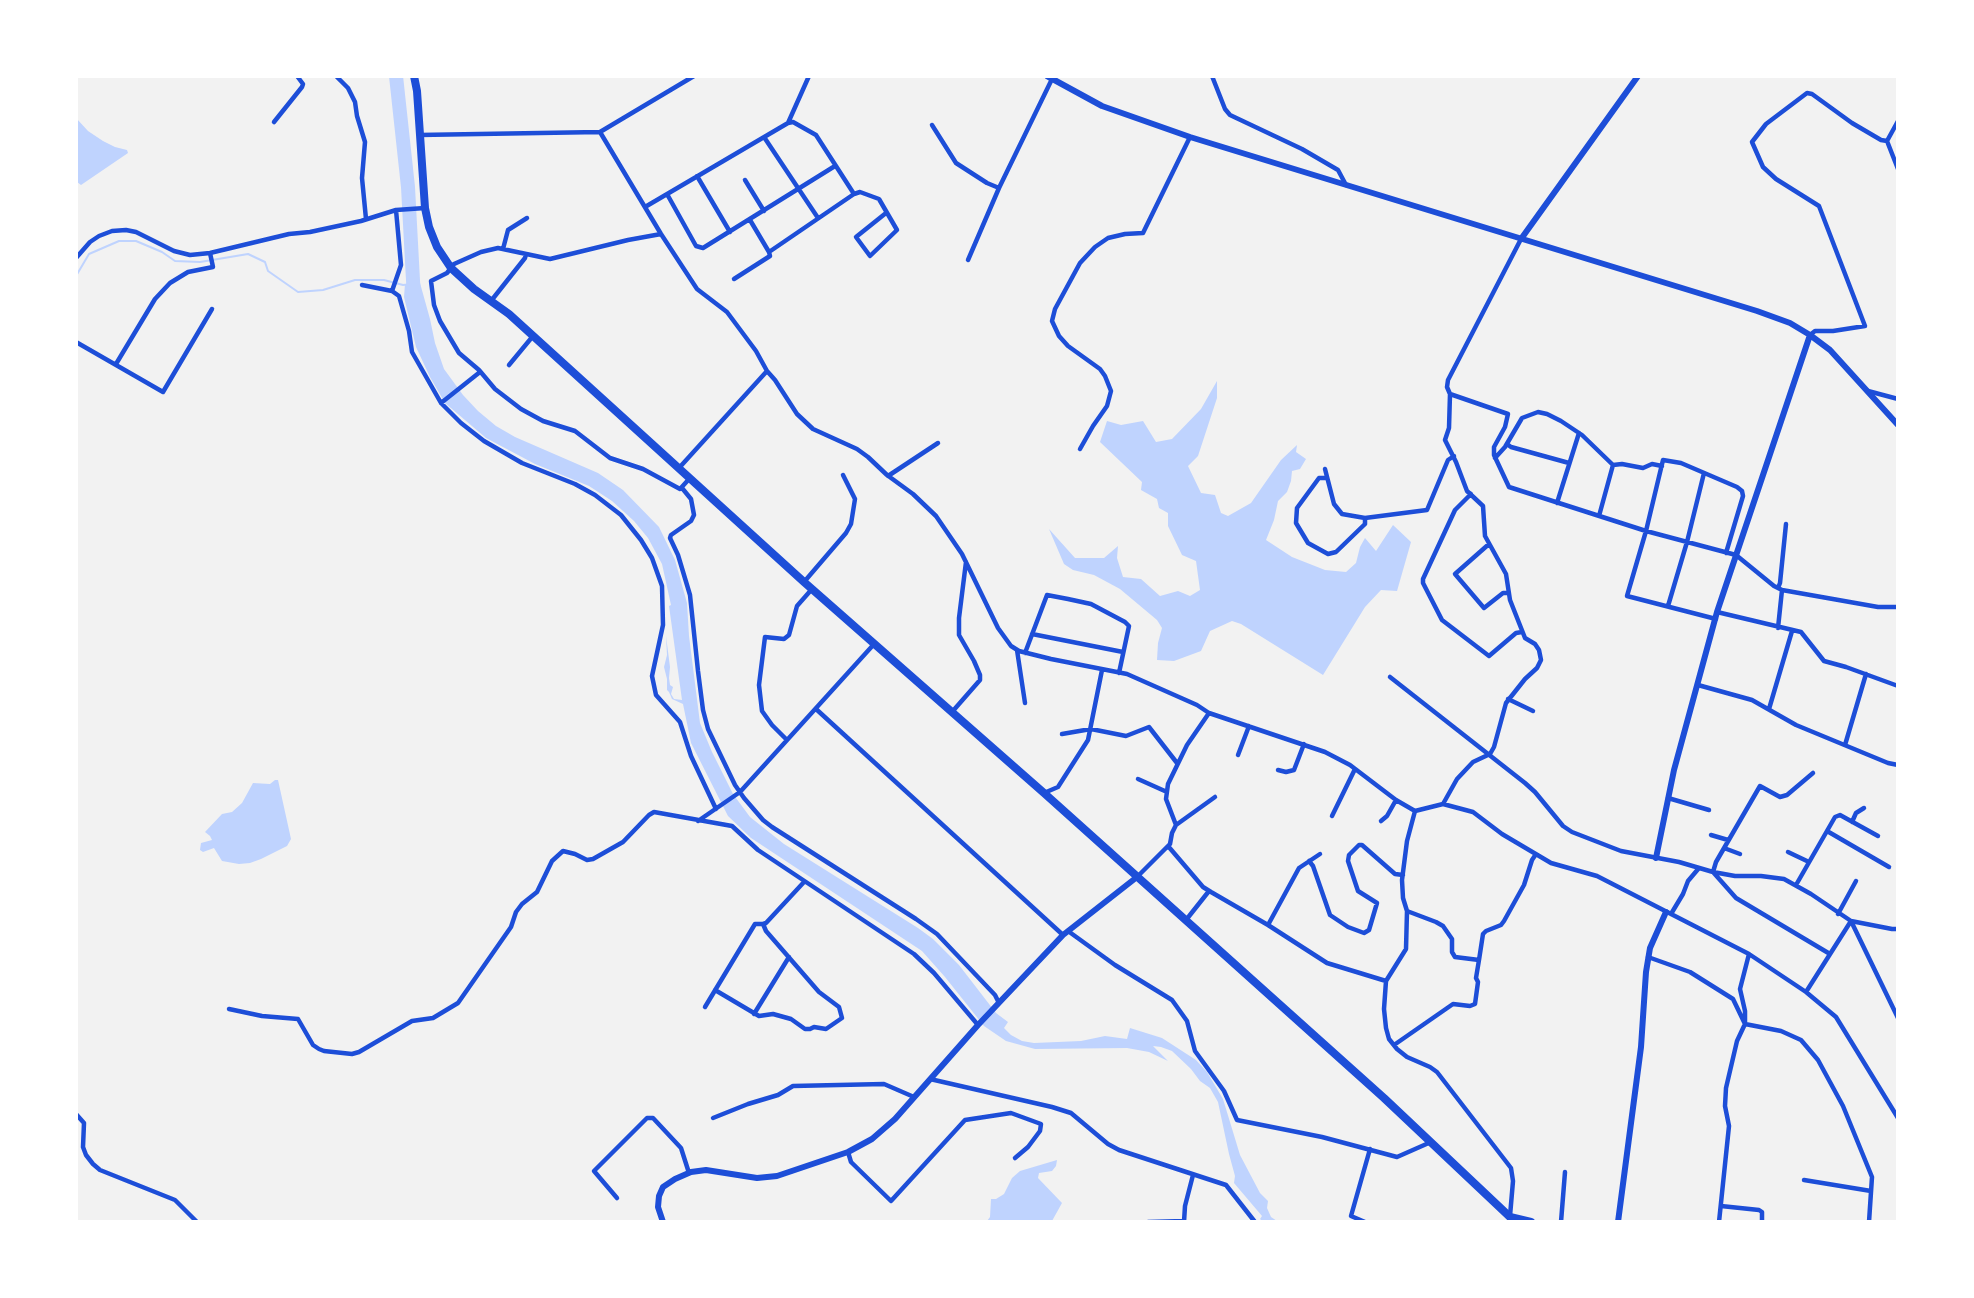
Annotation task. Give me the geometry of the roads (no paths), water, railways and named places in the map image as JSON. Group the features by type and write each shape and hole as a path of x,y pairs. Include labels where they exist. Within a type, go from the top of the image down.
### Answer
{"main road":[{"path":"414,76 417,91 421,208 438,247 451,268 533,336 804,582 1186,920 1375,1090 1514,1220 1531,1221"}],"street":[{"path":"274,122 302,87 303,84 297,76"},
{"path":"336,76 348,88 356,102 357,116 365,142 362,178 366,219"},
{"path":"419,135 600,132 694,76"},
{"path":"788,123 810,76"},
{"path":"1212,76 1225,109 1230,115 1302,149 1338,170 1346,185"},
{"path":"1443,804 1457,779 1473,762 1490,754 1508,699 1537,668 1541,660 1535,644 1525,638 1522,632 1509,593 1506,574 1485,536 1483,506 1467,491 1454,456 1445,440 1449,428 1448,380 1521,239 1638,76"},
{"path":"968,260 1049,78 1102,106 1190,137 1790,323 1830,350 1898,425"},
{"path":"1656,858 1668,798 1717,616 1810,335 1815,331 1865,326 1819,206 1790,188 1763,167 1752,142 1766,124 1807,93 1812,94 1852,123 1881,140 1887,141"},
{"path":"1887,141 1898,121"},
{"path":"645,207 793,122 816,135 854,194"},
{"path":"932,125 956,163 999,188"},
{"path":"600,132 661,234 698,289 727,312 756,351 797,414 813,429 857,449 868,457 936,516 966,562 1005,640 1017,650 1119,673 1148,683 1197,705 1209,713 1336,756 1415,812 1443,804 1473,812 1502,834 1536,854 1562,867 1597,876 1749,954 1806,992 1836,1017 1898,1118"},
{"path":"764,137 819,218"},
{"path":"1080,449 1107,405 1112,391 1100,369 1068,346 1059,336 1052,321 1055,309 1080,263 1095,247 1108,238 1143,233 1190,137"},
{"path":"1887,141 1898,169"},
{"path":"666,194 696,246 703,248 835,166"},
{"path":"697,176 730,232"},
{"path":"745,180 764,211"},
{"path":"769,252 860,192 879,199 897,230 870,256 856,237 886,213"},
{"path":"76,258 90,242 112,231 126,230 147,236 181,253 190,255 210,253 289,234 310,232 396,210 421,208"},
{"path":"392,291 401,265 396,210"},
{"path":"503,249 508,230 527,218"},
{"path":"734,279 770,256 750,220"},
{"path":"661,234 550,259 498,248 481,252 454,264 447,273 431,281 434,304 440,321 459,352 502,395 536,418 575,431 610,458 682,488 691,499 694,515 691,521 670,538 678,555 690,595 698,671 708,729 727,771 740,792 763,820 772,827 937,934 995,996 997,1004"},
{"path":"116,364 155,300 170,283 188,272 213,267 210,253"},
{"path":"491,301 526,254"},
{"path":"362,285 392,291 401,298 410,331 412,352 441,402 461,423 484,441 522,463 575,484 607,502 641,540 652,558 662,586 664,619 651,676 656,695 680,722 691,756 718,808"},
{"path":"76,342 164,392 212,309"},
{"path":"509,364 533,336"},
{"path":"679,468 767,370"},
{"path":"441,402 480,372"},
{"path":"1866,390 1898,399"},
{"path":"1450,394 1508,414 1505,428 1494,447 1495,458 1509,487 1646,531 1736,555 1780,589 1878,607 1898,607"},
{"path":"1495,458 1507,444 1522,418 1538,412 1554,417 1579,433 1613,465 1622,464 1643,468 1652,464 1662,465"},
{"path":"1557,503 1579,433"},
{"path":"888,476 938,443"},
{"path":"1507,444 1569,463"},
{"path":"1324,469 1334,504 1342,514 1365,518 1427,510 1448,459 1454,456"},
{"path":"1726,553 1743,496 1742,491 1704,473 1663,460 1627,596 1801,632 1824,661 1898,686"},
{"path":"1599,516 1613,465"},
{"path":"1668,606 1704,473"},
{"path":"804,582 851,524 855,499 843,474"},
{"path":"682,488 690,478"},
{"path":"1327,478 1318,478 1297,508 1296,523 1308,543 1328,554 1336,552 1365,524 1365,518"},
{"path":"1471,494 1455,510 1423,583 1442,620 1489,656 1516,633 1522,632"},
{"path":"1778,628 1786,524"},
{"path":"1490,544 1455,574 1484,608 1503,593 1509,593"},
{"path":"952,712 980,680 974,661 959,635 958,618 966,562"},
{"path":"786,740 771,725 762,711 759,685 765,637 784,639 789,635 797,606 812,589"},
{"path":"1025,652 1047,595 1068,598 1091,604 1129,626 1119,673"},
{"path":"1769,709 1792,631"},
{"path":"1032,633 1123,652"},
{"path":"698,821 740,792 875,643"},
{"path":"1017,650 1025,703"},
{"path":"1044,793 1058,787 1088,740 1102,670"},
{"path":"1845,745 1866,674"},
{"path":"1390,677 1490,754 1535,792 1563,826 1572,832 1621,851 1713,873 1784,879 1851,921 1898,929"},
{"path":"1698,685 1752,700 1796,725 1898,765"},
{"path":"1508,699 1533,711"},
{"path":"816,709 1065,933 1172,1000 1186,1021 1195,1051 1224,1091 1237,1120 1322,1137 1397,1157 1431,1142"},
{"path":"1176,825 1166,799 1167,792 1186,746 1209,713"},
{"path":"1238,755 1249,726"},
{"path":"1062,734 1091,729 1126,736 1149,728 1178,764"},
{"path":"1278,770 1286,772 1294,770 1304,744"},
{"path":"1332,816 1355,769"},
{"path":"1713,873 1716,862 1760,786 1780,797 1787,795 1813,773"},
{"path":"1138,779 1167,792"},
{"path":"663,1221 658,1207 663,1187 689,1173 706,1170 757,1178 777,1176 848,1152 872,1139 885,1129 997,1004 1065,933 1137,877 1168,846 1176,825 1215,797"},
{"path":"1668,798 1709,810"},
{"path":"1381,821 1387,816 1396,800"},
{"path":"1852,822 1856,813 1864,808"},
{"path":"1415,812 1407,841 1402,875 1402,890 1407,911 1406,949 1386,981 1384,1005 1386,1028 1389,1039 1407,1057 1437,1072 1507,1161 1511,1168 1513,1181 1514,1220"},
{"path":"229,1009 262,1016 298,1019 314,1045 319,1049 352,1054 412,1021 433,1018 458,1003 511,927 516,912 537,892 552,861 563,851 587,860 593,859 623,842 649,815 654,813 732,826 758,850 914,954 979,1024"},
{"path":"1796,885 1835,817 1840,815 1878,836"},
{"path":"1827,831 1889,867"},
{"path":"1711,835 1728,840"},
{"path":"1309,861 1313,866 1330,915 1348,927 1364,933 1369,930 1377,903 1358,891 1348,861 1349,855 1359,845 1362,845 1395,874 1402,875"},
{"path":"1168,846 1209,891 1328,963 1386,981"},
{"path":"1724,848 1740,854"},
{"path":"1788,852 1809,862"},
{"path":"1268,925 1299,868 1320,854"},
{"path":"1394,1045 1453,1004 1470,1006 1475,1004 1479,982 1476,978 1483,934 1501,925 1504,921 1524,885 1536,854"},
{"path":"1618,1221 1641,1047 1650,948 1669,913 1683,894 1688,881 1699,868"},
{"path":"1713,873 1736,898 1830,954"},
{"path":"1838,914 1856,881"},
{"path":"705,1007 755,924 763,924 804,882"},
{"path":"1186,920 1209,891"},
{"path":"1407,911 1443,926 1452,939 1452,952 1455,957 1479,960"},
{"path":"1806,992 1851,921"},
{"path":"1851,921 1898,1018"},
{"path":"715,990 754,1014 759,1016 773,1014 791,1019 805,1029 814,1027 826,1029 842,1018 839,1007 819,992 766,931 763,924"},
{"path":"1719,1221 1729,1126 1725,1106 1726,1088 1737,1041 1745,1024 1745,1011 1740,989 1749,954"},
{"path":"754,1014 789,957"},
{"path":"1648,957 1690,972 1733,999 1745,1024"},
{"path":"1745,1024 1781,1031 1801,1040 1818,1060 1842,1106 1872,1177 1869,1221"},
{"path":"930,1079 1071,1113 1108,1144 1119,1150 1226,1185 1255,1221"},
{"path":"713,1118 778,1095 793,1086 884,1084 914,1097"},
{"path":"848,1152 851,1162 891,1201 965,1120 1011,1113 1041,1124 1040,1131 1028,1147 1015,1158"},
{"path":"76,1114 84,1123 83,1147 93,1164 100,1170 175,1200 196,1221"},
{"path":"617,1198 594,1171 647,1118 653,1118 681,1148 689,1173"},
{"path":"1365,1221 1351,1216 1370,1149"},
{"path":"1561,1221 1565,1172"},
{"path":"1148,1221 1184,1221 1185,1206 1193,1175"},
{"path":"1804,1180 1871,1191"},
{"path":"1721,1206 1759,1210 1762,1212 1762,1221"}],"water":[{"path":"77,119 88,131 103,141 127,150 128,153 81,185 77,182"},
{"path":"420,283 444,369 478,411 496,426 515,437 598,473 623,490 659,527 675,560 687,603 700,723 733,794 750,817 784,844 933,939 959,965 996,1013 1008,1022 1004,1028 1022,1041 1034,1043 1081,1041 1105,1036 1127,1039 1130,1028 1162,1038 1196,1060 1207,1072 1223,1099 1240,1155 1260,1193 1268,1201 1267,1208 1271,1217 1277,1221 1262,1221 1260,1219 1262,1216 1234,1183 1235,1176 1218,1102 1210,1088 1200,1081 1172,1051 1153,1046 1168,1061 1149,1052 1127,1048 1035,1049 1006,1041 984,1026 922,951 751,838 728,816 691,743 683,704 672,699 667,690 664,667 667,655 666,636 669,678 670,685 673,687 671,694 674,699 682,700 669,606 671,605 662,564 648,538 634,521 612,501 589,486 535,464 486,438 445,403 416,347 404,297 405,284"},
{"path":"1217,381 1217,398 1198,456 1188,466 1201,493 1215,495 1221,513 1228,516 1251,503 1281,460 1297,445 1296,452 1306,459 1300,469 1292,471 1287,492 1278,501 1266,540 1292,557 1325,570 1346,572 1356,563 1365,538 1376,551 1393,525 1411,542 1397,591 1381,590 1365,607 1323,675 1241,624 1232,621 1210,631 1201,651 1174,661 1157,660 1162,628 1157,620 1120,589 1094,575 1073,570 1064,564 1049,529 1075,558 1104,558 1118,546 1117,558 1123,577 1141,579 1160,596 1178,591 1190,596 1200,590 1196,561 1182,555 1168,526 1168,513 1159,508 1157,499 1141,490 1142,482 1100,442 1107,421 1121,425 1143,421 1156,442 1172,439 1201,409"},
{"path":"278,780 291,839 287,846 261,859 239,864 222,861 214,848 203,852 200,850 201,843 212,840 205,832 222,814 232,812 242,803 253,783 270,784"},
{"path":"1057,1160 1052,1171 1039,1173 1038,1178 1062,1203 1052,1221 987,1221 990,1217 991,1199 1004,1194 1012,1178 1020,1171"}],"waterway":[{"path":"396,76 408,187 414,299"},
{"path":"76,276 89,254 119,241 136,241 162,252 175,261 200,262 248,254 265,262 268,271 298,292 323,290 355,280 384,280 403,285 412,284"}]}
